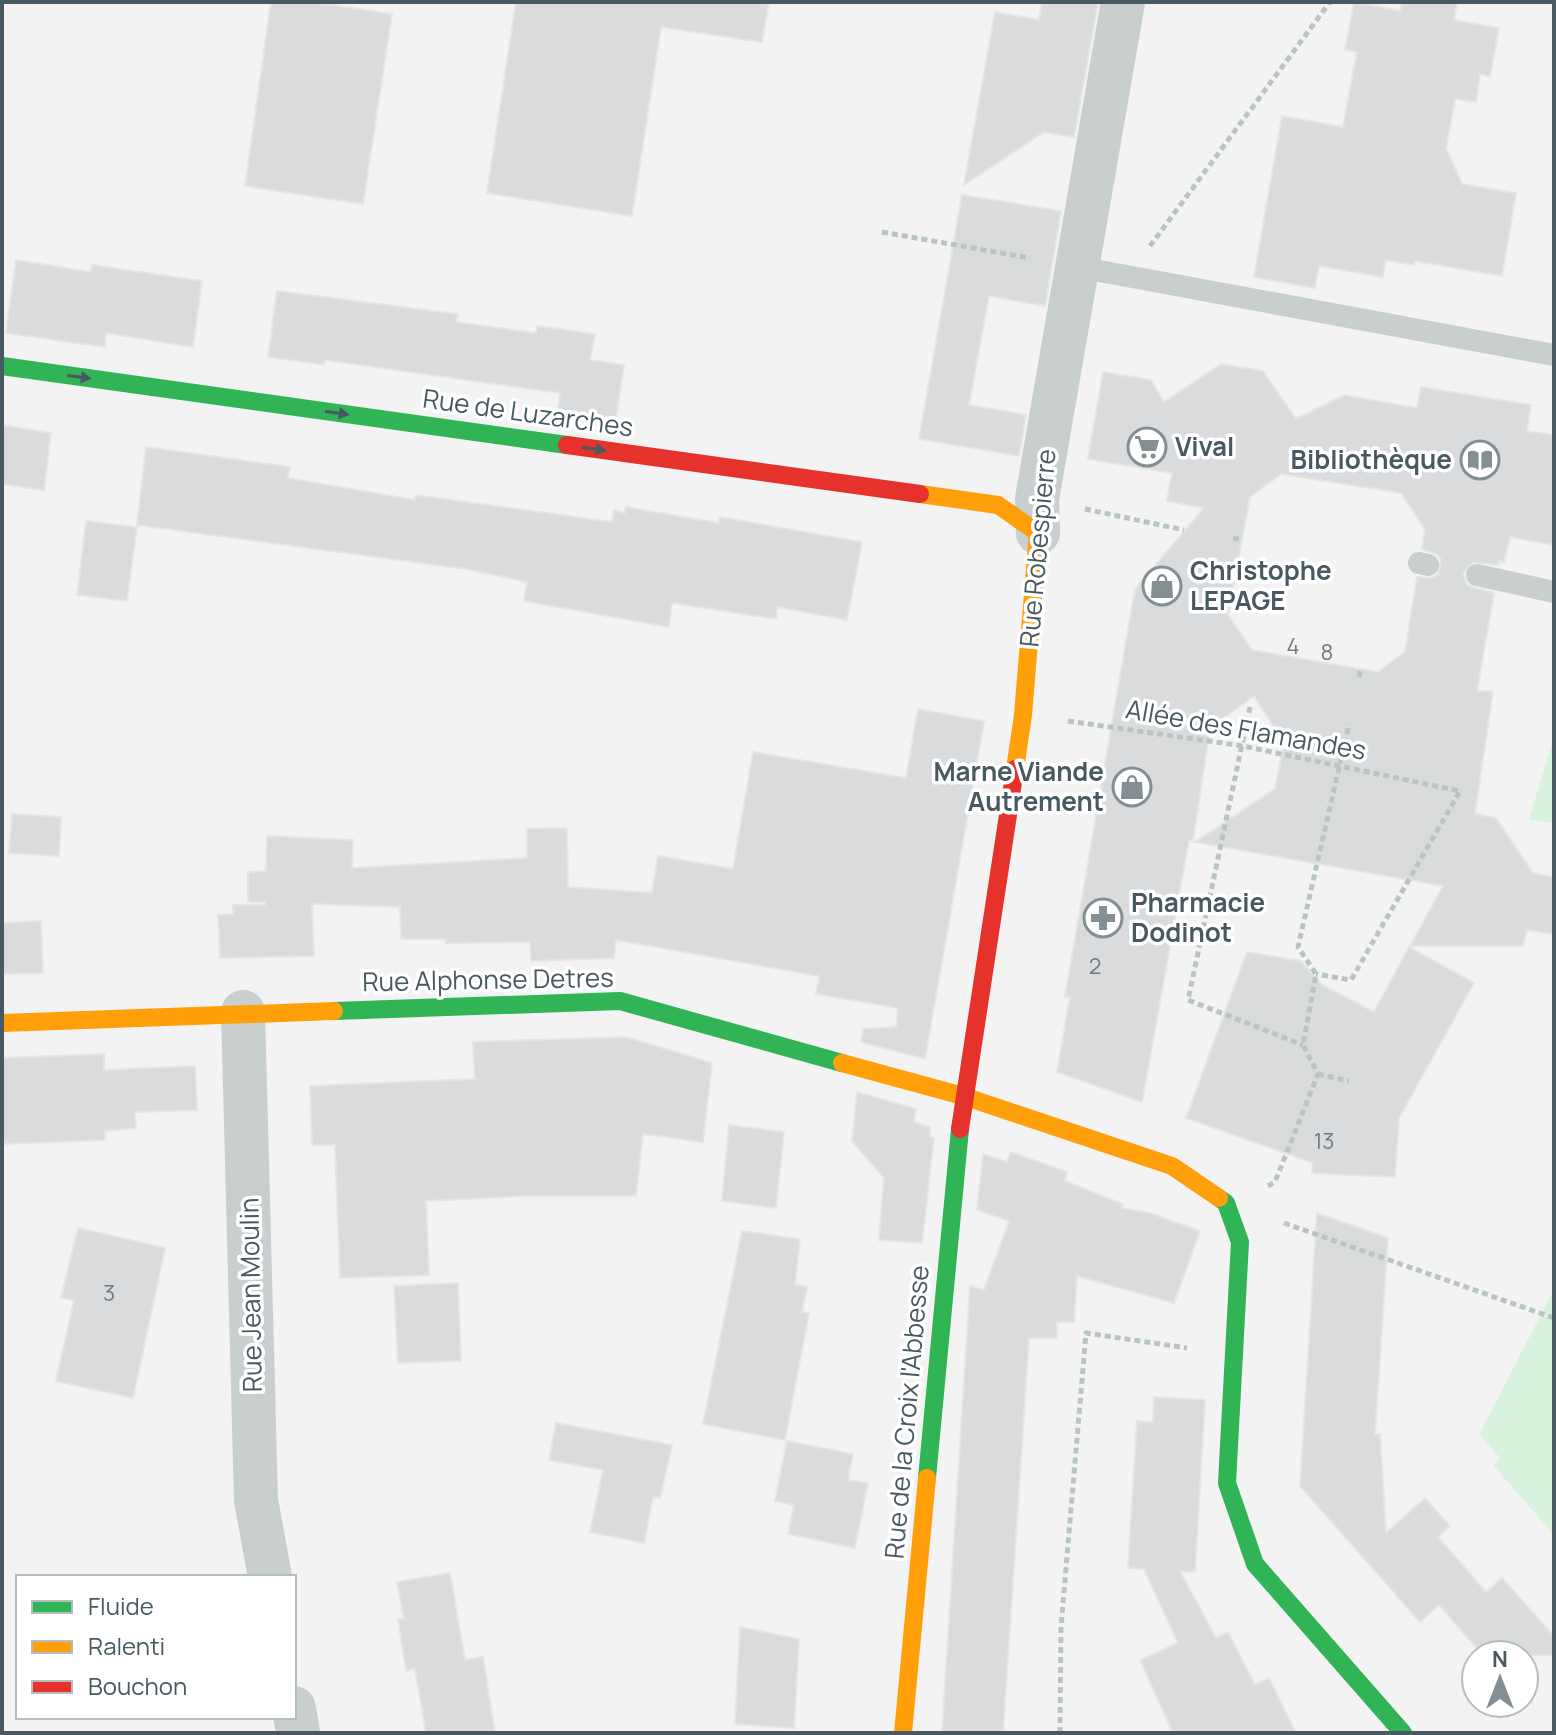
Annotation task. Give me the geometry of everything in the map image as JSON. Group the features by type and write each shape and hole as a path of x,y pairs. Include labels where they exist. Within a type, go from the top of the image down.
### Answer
{"street":[{"name":"Rue Robespierre","path":"963,1096 1023,715 1037,516 1123,2"},
{"name":"Rue de Luzarches","path":"2,366 998,505 1037,516"},
{"name":"Rue Alphonse Detres","path":"2,1023 243,1012 620,1001 963,1096 1172,1166 1226,1203"},
{"name":"Rue Jean Moulin","path":"243,1012 256,1500 270,1575"},
{"name":"Rue de la Croix l'Abbesse","path":"903,1733 963,1096"},
{"path":"1226,1203 1240,1242 1227,1483 1255,1564 1403,1733"}],"lane":[{"path":"1078,267 1554,355"},
{"path":"1477,575 1554,592"}],"path":[{"path":"1128,276 1330,2"},
{"path":"882,232 1078,267"},
{"path":"1037,516 1184,530"},
{"path":"1233,538 1242,540"},
{"path":"1359,677 1361,668"},
{"path":"1250,707 1188,1000 1303,1045"},
{"name":"Allée des Flamandes","path":"1023,715 1243,746 1460,791 1351,980 1316,974"},
{"path":"1226,1203 1275,1182 1318,1074 1303,1045 1316,974 1298,947 1349,724"},
{"path":"1318,1074 1349,1081"},
{"path":"1226,1203 1554,1318"},
{"path":"1060,1733 1061,1627 1086,1333 1179,1348 1236,1349"}],"green space":[{"path":"1554,737 1554,823 1529,819"},
{"path":"1554,1289 1554,1535 1493,1465 1500,1458 1479,1435"}],"building":[{"path":"271,2 313,2 392,14 363,204 245,186"},
{"path":"516,2 769,2 762,42 661,27 632,216 487,193"},
{"path":"1042,2 1098,2 1074,137 1044,132 964,185 995,12 1039,20"},
{"path":"1354,2 1400,11 1401,2 1457,2 1454,20 1499,28 1490,77 1480,74 1476,102 1455,99 1446,148 1462,184 1516,193 1502,276 1415,261 1414,265 1386,260 1383,277 1319,266 1315,288 1254,277 1282,116 1343,127 1357,52 1345,50"},
{"path":"962,195 1061,211 1045,306 989,296 969,405 1026,415 1019,456 919,439"},
{"path":"16,260 91,272 92,265 202,281 193,347 106,333 105,347 6,333"},
{"path":"277,291 458,314 456,322 536,333 537,326 595,334 590,360 624,365 616,418 558,410 560,393 325,360 324,365 268,357"},
{"path":"1221,364 1263,371 1296,419 1344,395 1417,408 1421,387 1531,405 1527,431 1554,435 1554,545 1510,537 1504,562 1499,561 1498,565 1474,562 1463,573 1468,586 1494,593 1477,691 1493,691 1475,814 1496,818 1533,873 1554,877 1554,934 1527,930 1523,946 1410,946 1443,886 1195,842 1275,789 1284,743 1254,696 1210,728 1193,841 1189,840 1142,1102 1057,1072 1070,997 1065,997 1135,589 1204,508 1167,501 1172,473 1088,459 1103,372 1151,380 1164,402","holes":["1281,474 1401,493 1425,529 1422,549 1437,554 1441,560 1438,575 1417,577 1405,652 1378,672 1252,650 1228,615 1250,497"]},
{"path":"2,425 51,433 44,490 2,484"},
{"path":"146,447 290,467 288,478 415,500 416,495 612,522 614,510 625,513 626,507 719,523 720,517 862,542 847,620 777,607 776,619 672,603 669,627 524,601 527,582 466,569 137,525"},
{"path":"86,521 137,527 127,601 77,595"},
{"path":"918,709 984,721 925,1059 861,1042 863,1029 896,1027 898,1008 816,994 819,976 616,940 614,958 531,961 530,942 446,943 446,939 401,939 400,907 312,904 314,956 220,958 218,915 233,914 233,905 265,905 265,902 248,902 248,872 266,871 267,836 353,840 352,868 527,858 527,829 567,828 568,887 652,893 658,856 733,869 753,752 906,778"},
{"path":"12,814 61,817 59,856 9,853"},
{"path":"41,921 43,973 2,974 2,923"},
{"path":"1409,947 1474,983 1399,1118 1395,1177 1312,1173 1313,1163 1186,1118 1247,952 1301,961 1322,985 1374,1012"},
{"path":"626,1037 712,1063 703,1142 643,1134 636,1196 524,1196 426,1201 429,1275 340,1278 335,1145 312,1145 310,1086 475,1079 473,1042"},
{"path":"104,1054 104,1070 195,1066 197,1110 135,1112 136,1128 105,1131 105,1140 2,1144 2,1058"},
{"path":"857,1092 916,1109 914,1122 930,1127 930,1137 934,1138 922,1243 879,1240 884,1178 852,1141"},
{"path":"729,1125 784,1132 776,1208 722,1201"},
{"path":"1011,1152 1067,1172 1065,1181 1123,1204 1122,1208 1150,1213 1200,1231 1174,1303 1077,1276 1074,1322 1057,1322 1057,1338 1029,1338 1003,1733 942,1733 970,1286 984,1290 1009,1221 977,1210 983,1154 1007,1162"},
{"path":"1317,1213 1388,1238 1375,1434 1380,1434 1386,1533 1425,1498 1450,1526 1438,1537 1486,1592 1502,1578 1554,1636 1554,1655 1540,1655 1540,1639 1469,1639 1439,1605 1420,1622 1300,1486"},
{"path":"78,1228 165,1248 133,1398 56,1381 74,1300 61,1298"},
{"path":"742,1231 800,1239 795,1284 807,1287 802,1312 809,1313 785,1440 703,1424"},
{"path":"458,1283 461,1361 398,1363 394,1286"},
{"path":"1154,1397 1205,1400 1195,1572 1180,1571 1216,1638 1228,1632 1255,1685 1269,1678 1296,1733 1173,1733 1140,1660 1178,1643 1144,1569 1128,1568 1137,1421 1153,1422"},
{"path":"556,1423 672,1445 660,1498 653,1497 644,1543 590,1532 603,1470 549,1460"},
{"path":"787,1441 853,1454 848,1480 868,1483 855,1548 788,1534 794,1505 775,1501"},
{"path":"450,1573 465,1660 483,1657 495,1733 426,1733 415,1669 406,1671 398,1619 404,1619 397,1582"},
{"path":"740,1627 799,1639 794,1728 735,1724"}],"traffic: fast":[{"path":"2,366 567,445"},
{"path":"334,1011 620,1001 842,1063"},
{"path":"927,1478 960,1129"},
{"path":"1219,1198 1226,1203 1240,1242 1227,1483 1255,1564 1403,1733"}],"traffic: slow":[{"path":"920,494 998,505 1038,533 1023,715 1015,769"},
{"path":"2,1023 334,1011"},
{"path":"842,1063 963,1096 1172,1166 1219,1198"},
{"path":"903,1733 927,1478"}],"traffic: jam":[{"path":"567,445 920,494"},
{"path":"960,1129 1015,769"}],"place":[{"name":"Vival","path":"1147,447"},
{"name":"Bibliothèque","path":"1480,460"},
{"name":"Christophe LEPAGE","path":"1162,586"},
{"name":"Marne Viande Autrement","path":"1132,787"},
{"name":"Pharmacie Dodinot","path":"1103,918"}]}
